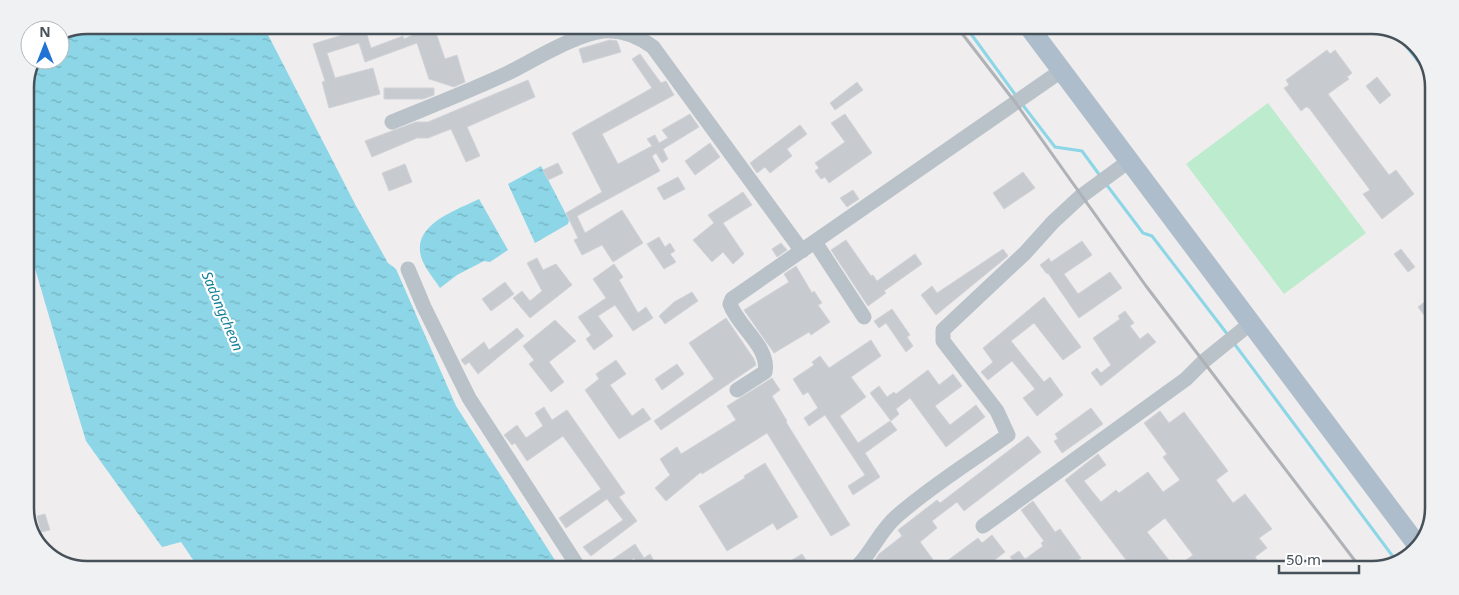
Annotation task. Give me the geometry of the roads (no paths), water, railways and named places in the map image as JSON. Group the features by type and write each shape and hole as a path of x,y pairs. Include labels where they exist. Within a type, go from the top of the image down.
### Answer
{"main road":[{"path":"1034,34 1414,541"}],"street":[{"path":"392,122 495,79 593,34"},
{"path":"629,34 640,37 653,47 802,251"},
{"path":"737,390 765,372 766,363 762,352 733,314 730,304 732,299 1061,70"},
{"path":"862,561 880,532 897,516 1008,435 997,411 943,341 943,330 1025,254 1080,196 1129,161"},
{"path":"815,242 864,317"},
{"path":"408,269 424,307 469,398 574,561"},
{"path":"983,526 1186,379 1204,361 1251,323"}],"water":[{"name":"Sadongcheon","path":"268,34 356,206 388,263 396,269 456,406 556,561 194,561 181,542 162,547 86,441 34,265 35,76 37,70 70,70 70,37 76,35"},
{"path":"1402,43 1414,54 1421,67"},
{"path":"541,166 569,220 568,224 535,243 508,184"},
{"path":"479,199 508,250 490,262 484,261 457,275 440,288 423,262 420,249 422,239 427,229 436,222"}],"waterway":[{"path":"971,34 1017,97"},
{"path":"1022,104 1055,147 1082,151 1101,177"},
{"path":"1106,184 1143,233 1152,236 1228,335"},
{"path":"1233,342 1393,557"}],"railway":[{"path":"962,34 1015,102 1146,286 1355,561"}]}
